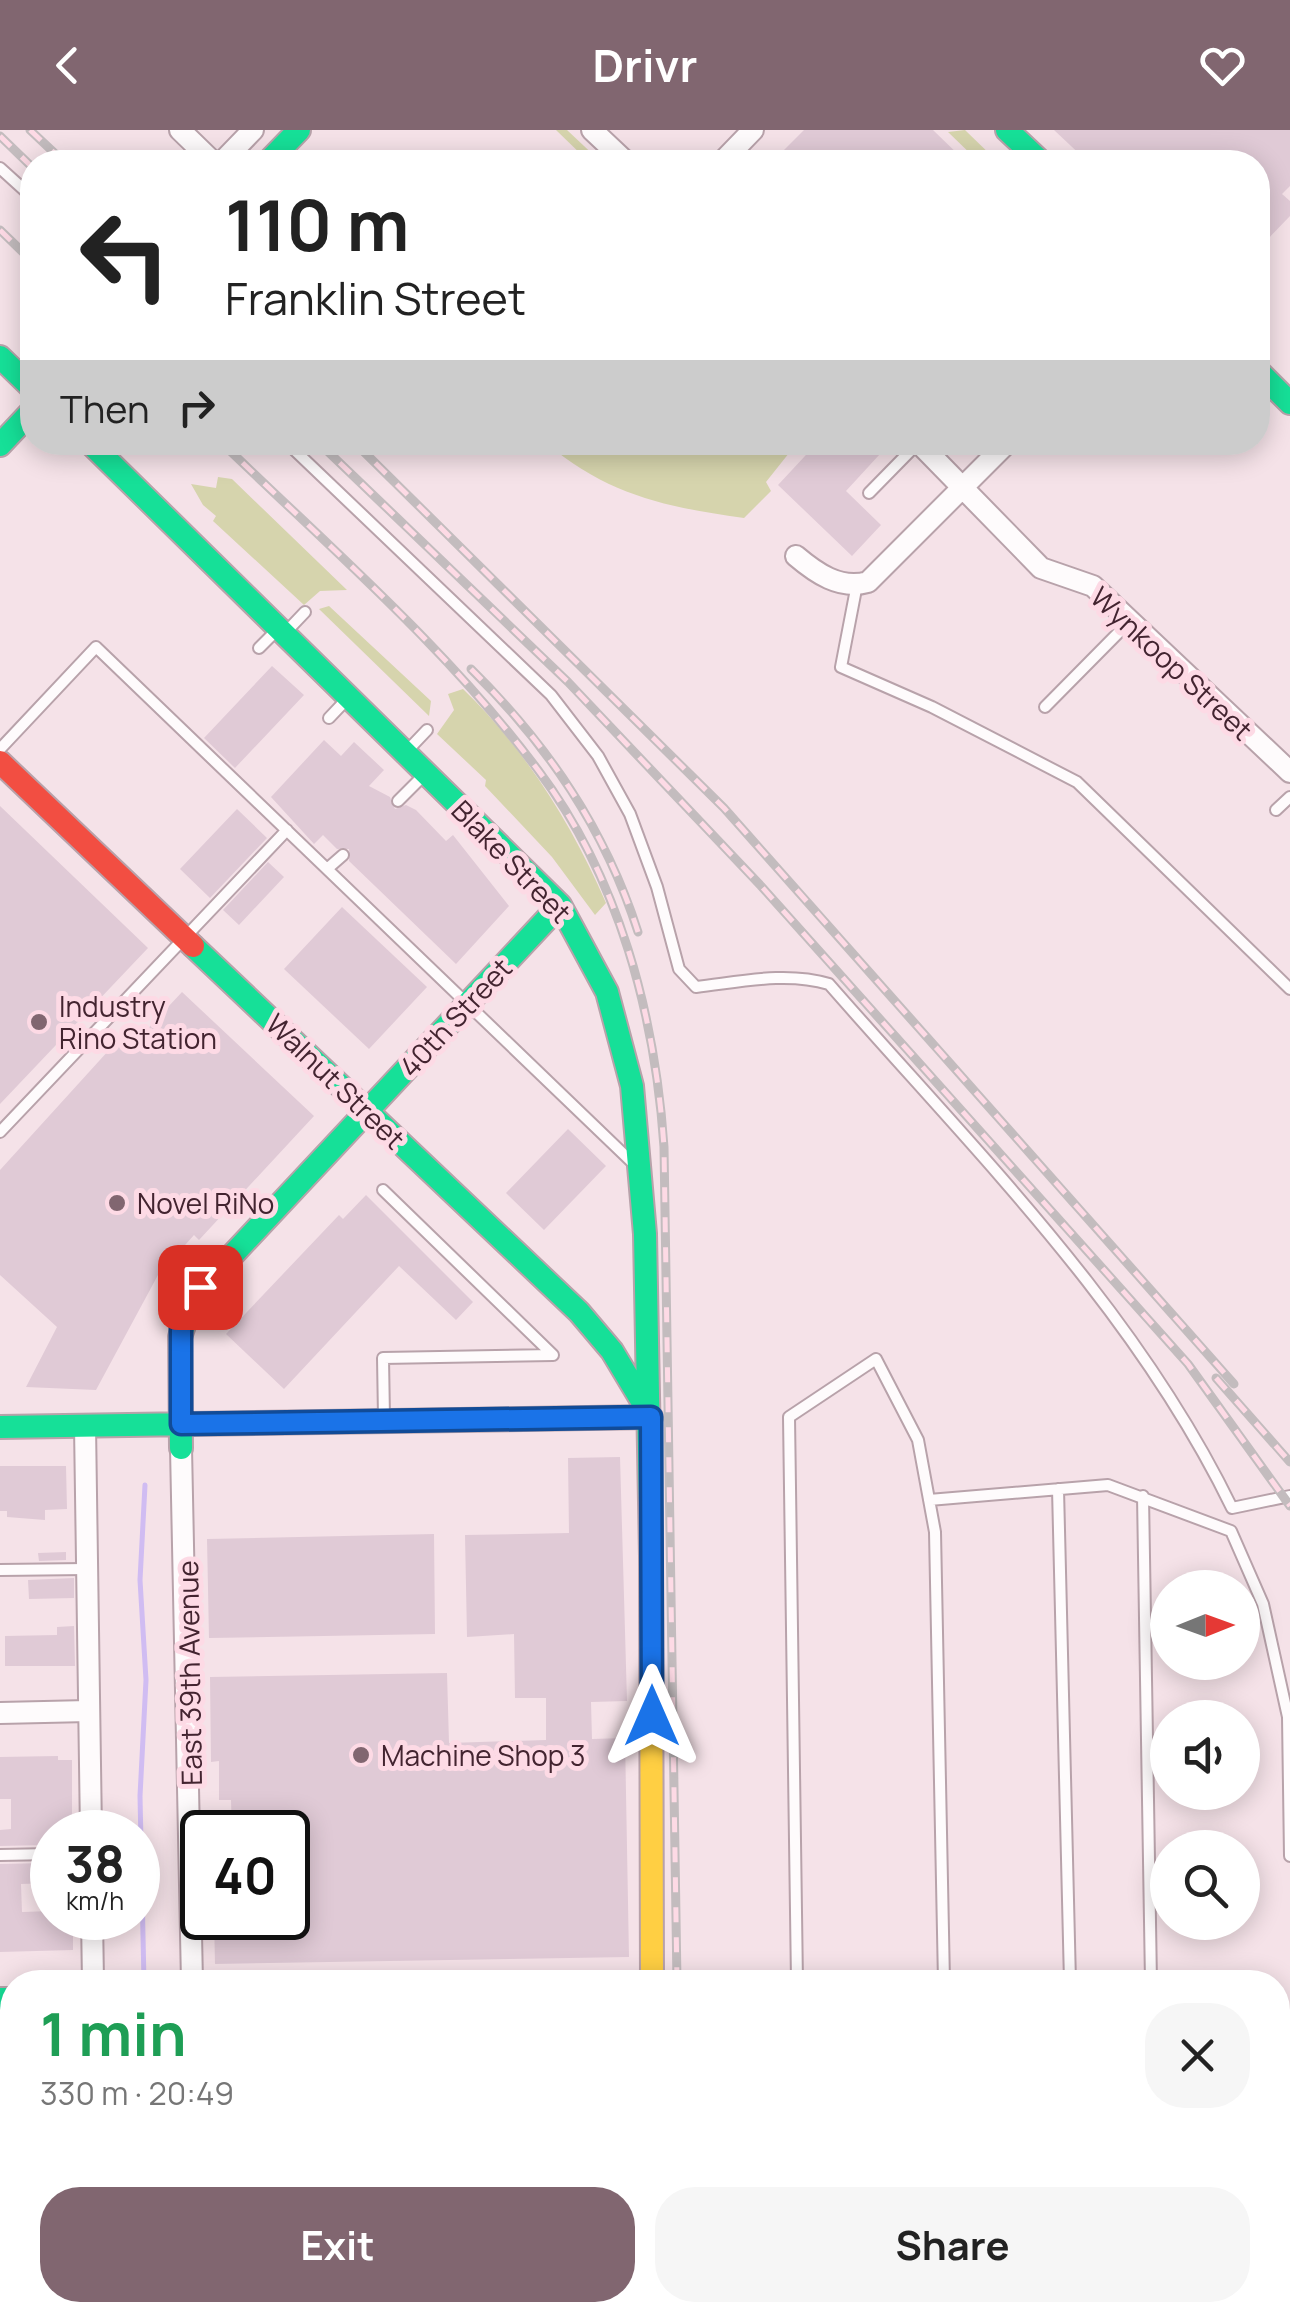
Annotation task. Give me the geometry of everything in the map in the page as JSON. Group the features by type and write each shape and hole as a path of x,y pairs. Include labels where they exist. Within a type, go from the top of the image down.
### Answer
{"street":[{"path":"180,130 201,150"},
{"path":"234,150 253,130"},
{"path":"280,150 299,130"},
{"path":"592,130 613,150"},
{"path":"734,150 754,130"},
{"path":"1008,130 1029,150"},
{"path":"1270,383 1290,403"},
{"path":"0,445 20,424"},
{"name":"Blake Street","path":"102,455 560,905 593,955 618,1020 631,1074 643,1173 651,1417 652,1970"},
{"name":"Wynkoop Street","path":"931,455 1040,568 1093,586 1290,772"},
{"path":"796,556 822,577 857,584 872,580 996,455"},
{"name":"Walnut Street","path":"0,762 579,1312 612,1351 651,1417"},
{"name":"40th Street","path":"181,1424 180,1337 194,1296 560,905"},
{"path":"0,1427 651,1417"},
{"name":"East 39th Avenue","path":"181,1424 192,1970"},
{"path":"85,1426 90,1810"},
{"path":"0,1713 88,1711"},
{"path":"92,1940 93,1970"}],"lane":[{"path":"0,168 20,186"},
{"path":"300,455 551,695 598,756 637,832 679,969 696,986 781,977 830,984 1130,1334 1204,1449 1232,1508 1231,1532 1263,1604 1288,1718 1290,1856"},
{"path":"869,493 906,455"},
{"path":"857,584 841,666 932,707 1077,782 1290,988"},
{"path":"259,648 305,612"},
{"path":"1045,708 1130,621"},
{"path":"0,749 96,647 643,1173"},
{"path":"329,718 348,697"},
{"path":"406,753 428,730"},
{"path":"398,801 426,773"},
{"path":"1276,810 1290,796"},
{"path":"1,1130 286,830"},
{"path":"328,869 342,854"},
{"path":"382,1190 553,1355 384,1358 384,1421"},
{"path":"797,1970 789,1416 876,1360 918,1440 935,1532 944,1970"},
{"path":"930,1500 1108,1485 1231,1532"},
{"path":"1058,1490 1070,1970"},
{"path":"1143,1496 1151,1970"},
{"path":"1232,1508 1290,1496"},
{"path":"0,1570 87,1569"},
{"path":"0,1856 30,1855"}],"shaded area":[{"path":"556,130 567,130 588,150 577,150"},
{"path":"965,130 986,150 967,150 948,132"},
{"path":"561,455 787,455 766,482 771,491 744,518 639,496"},
{"path":"218,477 232,479 347,590 320,591 304,605 213,521 216,516 203,505 191,484 216,488"},
{"path":"329,606 431,701 429,716 319,609"},
{"path":"463,689 527,762 562,816 606,903 595,915 552,857 485,786 486,780 437,734 454,710 448,694"}],"building":[{"path":"804,130 933,130 954,150 784,150"},
{"path":"1054,130 1290,130 1290,186 1282,194 1290,201 1290,216 1270,237 1270,150 1075,150"},
{"path":"806,455 879,455 846,491 881,525 852,556 778,485"},
{"path":"272,666 304,695 235,768 204,738"},
{"path":"324,740 341,756 354,742 384,770 369,786 390,797 395,809 406,805 416,810 446,841 453,835 509,906 456,964 349,861 349,849 337,849 323,835 314,844 271,797"},
{"name":"Industry Rino Station","path":"0,806 148,948 0,1104"},
{"path":"237,809 267,838 210,898 180,869"},
{"path":"268,862 284,877 239,925 223,910"},
{"path":"342,907 427,987 369,1049 284,969"},
{"name":"Novel RiNo","path":"182,992 314,1116 199,1240 194,1235 177,1254 172,1249 96,1390 26,1387 57,1327 0,1275 0,1170 129,1028 139,1038"},
{"path":"568,1129 606,1166 544,1230 506,1193"},
{"path":"366,1195 473,1302 456,1320 399,1266 284,1389 226,1334 339,1215 343,1219"},
{"path":"620,1457 627,1701 591,1702 592,1739 625,1738 629,1957 215,1964 214,1940 310,1940 310,1810 231,1810 231,1800 219,1800 219,1761 211,1762 210,1677 447,1673 449,1743 546,1740 546,1698 515,1698 514,1634 467,1637 465,1535 569,1533 568,1458"},
{"path":"0,1466 66,1466 67,1509 45,1510 45,1520 7,1517 7,1511 0,1511"},
{"path":"434,1534 435,1634 209,1638 207,1539"},
{"path":"66,1552 66,1560 39,1561 38,1553"},
{"path":"74,1578 74,1598 29,1599 28,1580"},
{"path":"74,1626 75,1666 5,1666 5,1636 57,1635 57,1627"},
{"path":"58,1756 58,1760 72,1760 72,1810 30,1810 30,1845 0,1846 0,1830 11,1829 11,1799 0,1799 0,1757"},
{"path":"30,1863 30,1884 21,1884 22,1912 30,1912 30,1940 73,1940 73,1950 0,1952 0,1864"}],"waterway":[{"path":"144,1970 140,1796 146,1680 140,1580 145,1485"}],"railway":[{"path":"30,130 51,150"},
{"path":"0,136 20,155"},
{"path":"0,230 20,249"},
{"path":"235,455 427,641 503,725 538,770 591,856 628,949 652,1047 664,1147 677,1970"},
{"path":"332,455 568,682 761,886 1188,1364 1290,1506"},
{"path":"367,455 724,808 1234,1384"},
{"path":"471,669 525,728 571,790 609,858 638,932"},
{"path":"1216,1378 1290,1462"}],"traffic: fast":[{"path":"280,150 299,130"},
{"path":"1007,130 1028,150"},
{"path":"0,357 20,376"},
{"path":"1270,383 1290,403"},
{"path":"0,445 20,424"},
{"path":"102,455 560,905 607,992 632,1086 645,1234 651,1556"},
{"path":"181,1448 180,1337 194,1296 560,905"},
{"path":"193,946 579,1312 612,1351 648,1411"},
{"path":"0,1427 651,1417"}],"traffic: slow":[{"path":"651,1556 652,1970"}],"traffic: jam":[{"path":"0,762 193,946"}],"place":[{"name":"Industry Rino Station","path":"39,1022"},
{"name":"Novel RiNo","path":"117,1203"},
{"name":"Machine Shop 3","path":"361,1755"}],"route":[{"path":"200,1287 181,1326 181,1424 651,1417 652,1716"}]}
